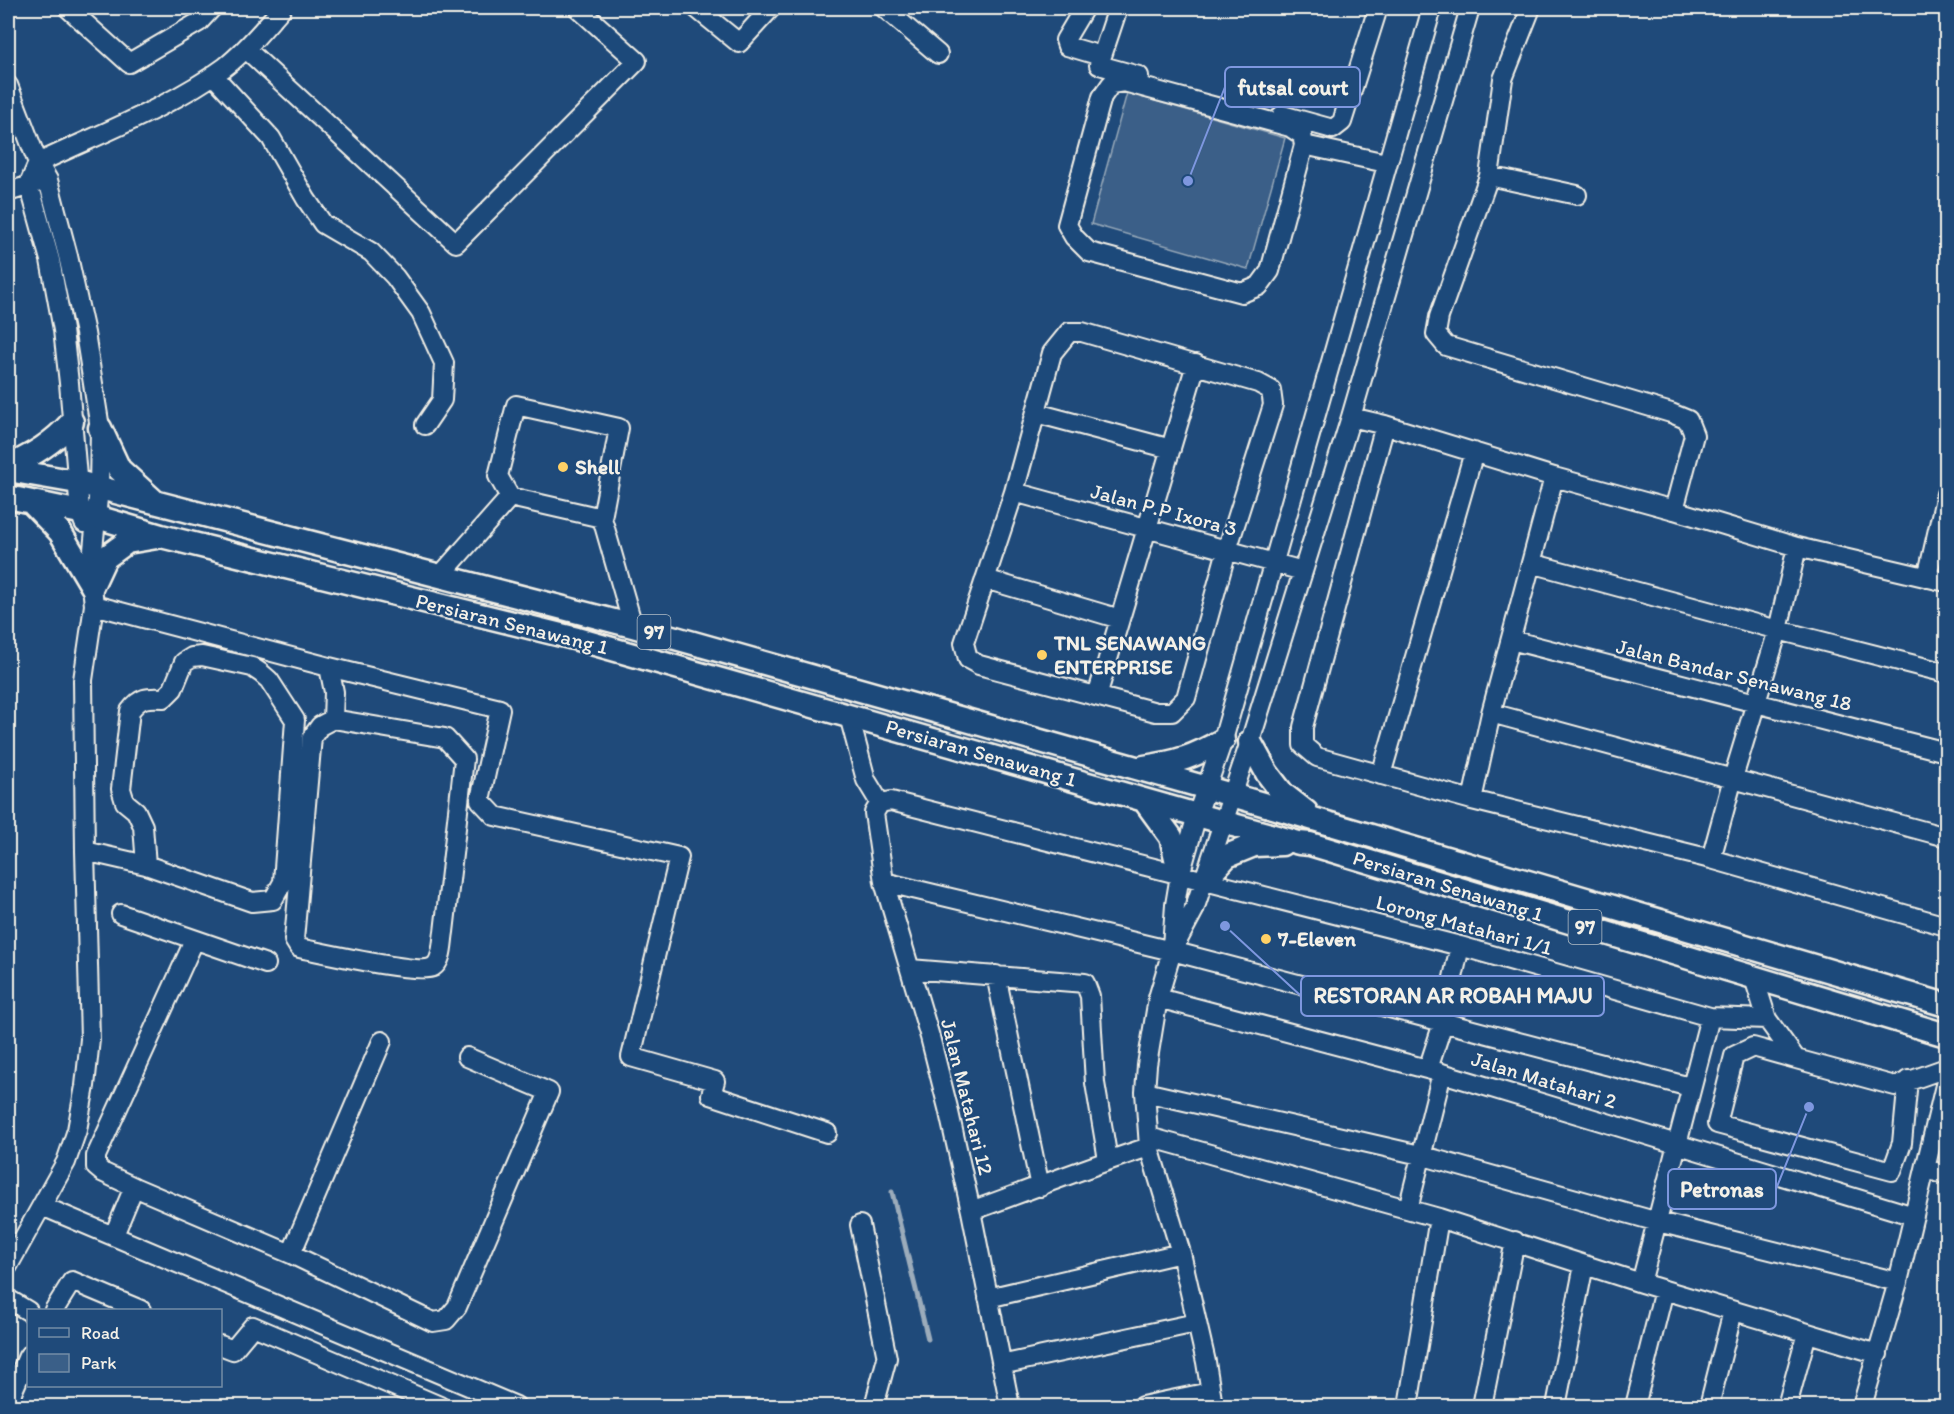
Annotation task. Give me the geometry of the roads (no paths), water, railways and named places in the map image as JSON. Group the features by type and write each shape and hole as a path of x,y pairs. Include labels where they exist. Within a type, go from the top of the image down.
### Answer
{"main road":[{"path":"8,468 56,440 72,422"},
{"path":"100,428 119,469 157,504"},
{"name":"Persiaran Senawang 1","path":"8,468 77,482 633,626 1232,795 1947,1005"},
{"name":"Persiaran Senawang 1","path":"8,497 89,515 161,536 577,639 1197,815 1310,844 1947,1035"},
{"path":"31,502 60,532 93,596"},
{"path":"93,596 105,558 127,542 161,536"},
{"path":"1136,769 1176,762 1198,754 1223,740"},
{"path":"1250,742 1267,773 1283,794 1314,819"},
{"path":"1144,800 1171,837 1180,875"},
{"path":"1205,880 1227,856 1254,845 1299,843"}],"street":[{"path":"68,8 129,63 199,22 212,8"},
{"path":"8,1266 66,1162 77,1130 90,1039 83,680 93,596 93,550 89,515 77,482 63,330 50,260 29,184 38,163 156,108 213,75 246,49 282,8"},
{"path":"246,49 456,243 637,61 578,8"},
{"path":"696,8 739,43 771,8"},
{"path":"884,8 938,54"},
{"path":"1084,8 1065,40 1067,46 1101,56"},
{"path":"1118,8 1101,56 1099,63 1101,66 1333,129 1342,122 1378,8"},
{"path":"1172,951 1174,904 1180,875 1205,788 1223,740 1432,8"},
{"path":"1142,1407 1212,1399 1181,1253 1149,1142 1145,1092 1158,998 1172,951 1194,910 1205,880 1250,742 1351,417 1470,8"},
{"path":"1531,8 1503,79 1489,176 1439,317 1436,334 1446,346 1688,420 1694,435 1674,510"},
{"path":"213,75 271,138 323,224 371,252 395,277 421,313 444,363 442,400 425,425"},
{"path":"1124,82 1290,127 1302,135 1304,145 1270,271 1259,286 1242,293 1089,252 1074,237 1067,225 1102,97 1111,84 1124,82"},
{"path":"8,85 38,163 48,180 85,333 100,428 99,488 89,515"},
{"path":"1304,145 1386,163"},
{"path":"1489,176 1577,195"},
{"path":"8,192 48,180"},
{"path":"1069,332 1082,332 1196,364 1258,383 1271,390 1274,405 1227,550 1186,698 1172,712 1156,712 979,665 968,659 964,643 1014,492 1052,353 1069,332"},
{"path":"1097,696 1196,364"},
{"path":"602,518 510,497 498,476 516,405 619,428 602,518 633,626"},
{"path":"1036,413 1171,449"},
{"path":"1351,417 1385,425 1554,477 1797,547 1947,582"},
{"path":"1385,425 1303,727 1304,745 1317,757 1472,800 1711,859 1947,926"},
{"path":"1381,775 1474,452"},
{"path":"1472,800 1491,713 1554,477"},
{"name":"Jalan P.P Ixora 3","path":"1014,492 1303,571"},
{"path":"1927,578 1947,494"},
{"path":"441,575 510,497"},
{"path":"1711,859 1778,630 1797,547"},
{"path":"1531,563 1947,673"},
{"path":"985,579 1120,619"},
{"path":"93,596 328,667 500,709 480,800 495,816 679,857 632,1057 716,1081 711,1095 827,1133"},
{"name":"Jalan Bandar Senawang 18","path":"1511,640 1947,752"},
{"path":"85,851 146,865 252,902 273,900 283,882 295,720 268,680 252,667 202,656 192,657 184,662 173,689 164,698 150,697 138,700 130,711 121,789 125,802 136,811 143,826 146,865"},
{"path":"328,667 334,692 333,719"},
{"path":"1491,713 1947,837"},
{"path":"849,716 866,780 880,803"},
{"path":"333,719 445,738 464,759 444,932 439,959 433,967 423,969 299,948 294,940 312,737 320,726 333,719"},
{"name":"Lorong Matahari 1/1","path":"880,803 891,801 1205,880 1460,946 1710,1017 1767,1019"},
{"name":"Jalan Matahari 12","path":"880,803 874,813 884,882 933,1047 971,1211 1010,1407"},
{"path":"884,882 1172,951 1690,1088"},
{"path":"121,914 266,964"},
{"path":"194,940 96,1156 96,1167 134,1187 291,1254 433,1322 446,1320 457,1307 549,1092 467,1057"},
{"path":"1408,1209 1460,946"},
{"path":"910,969 1085,982 1090,996 1095,1083 1107,1160"},
{"path":"996,975 1040,1187"},
{"path":"1754,978 1767,1019 1796,1059"},
{"name":"Jalan Matahari 2","path":"1158,998 1435,1071 1914,1216"},
{"path":"1641,1283 1710,1017"},
{"path":"291,1254 382,1041"},
{"path":"1908,1080 1902,1143 1892,1171 1717,1124 1734,1056 1753,1047 1895,1086 1908,1080 1947,1068"},
{"path":"1862,1407 1898,1282 1947,1081"},
{"path":"1145,1092 1420,1155 1658,1222 1898,1282"},
{"path":"971,1211 1040,1187 1149,1142 1439,1218 1641,1283 1878,1354"},
{"path":"1926,1169 1947,1175"},
{"path":"114,1235 134,1187"},
{"path":"42,1206 516,1407"},
{"path":"1408,1407 1439,1218"},
{"path":"860,1225 887,1358 874,1407"},
{"path":"1482,1407 1515,1241"},
{"path":"988,1298 1181,1253"},
{"path":"1556,1407 1584,1265"},
{"path":"55,1309 72,1281 136,1309"},
{"path":"1635,1407 1664,1290"},
{"path":"8,1299 27,1310"},
{"path":"1709,1407 1733,1311"},
{"path":"1001,1365 1196,1323"},
{"path":"222,1346 233,1350 253,1326 440,1407"},
{"path":"1787,1407 1807,1333"},
{"path":"8,1402 27,1358"}],"waterway":[{"path":"892,1192 928,1339"}],"place":[{"name":"futsal court","path":"1188,181"},
{"name":"Shell","path":"563,467"},
{"name":"TNL SENAWANG ENTERPRISE","path":"1042,655"},
{"name":"RESTORAN AR ROBAH MAJU","path":"1225,926"},
{"name":"7-Eleven","path":"1266,939"},
{"name":"Petronas","path":"1809,1107"}]}
